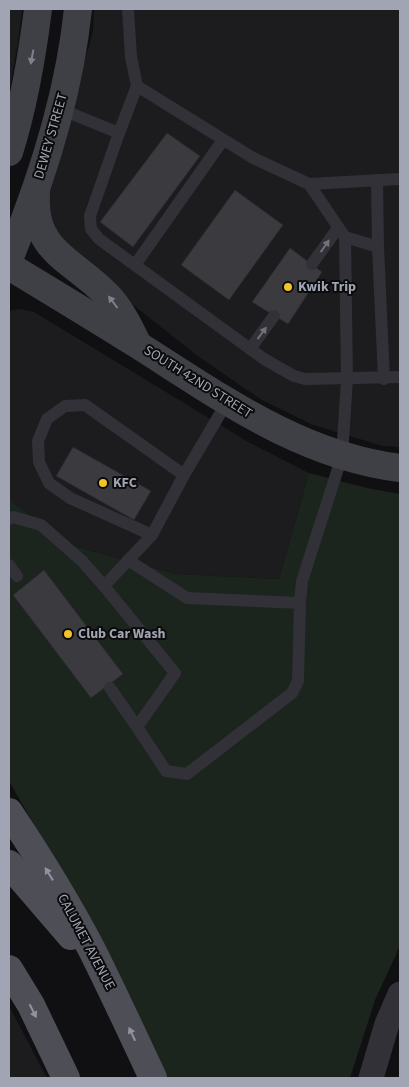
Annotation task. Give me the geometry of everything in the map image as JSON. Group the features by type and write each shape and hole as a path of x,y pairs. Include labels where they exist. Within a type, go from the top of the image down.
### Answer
{"main road":[{"name":"CALUMET AVENUE","path":"9,812 52,878 107,980 153,1078"},
{"path":"9,864 107,980"},
{"path":"9,969 31,1005 66,1078"}],"street":[{"path":"9,152 29,71 38,9"},
{"name":"DEWEY STREET","path":"9,259 38,184 60,109 78,9"},
{"path":"38,184 36,196 37,213 41,229 48,242 60,256 112,299 123,316 137,345"},
{"name":"SOUTH 42ND STREET","path":"9,266 227,402 286,434 342,456 400,468"},
{"path":"371,1078 387,1024 400,994"}],"lane":[{"path":"128,9 131,56 137,86 90,216 91,229 99,239 250,349 294,376 305,379 400,378"},
{"path":"137,86 252,158 309,184 400,179"},
{"path":"60,109 119,133"},
{"path":"135,265 223,140"},
{"path":"377,180 384,378"},
{"path":"110,688 166,771 187,774 292,693 298,681 302,581 342,456 347,379 341,233 309,184"},
{"path":"341,233 378,247"},
{"path":"312,264 341,233"},
{"path":"250,349 274,316"},
{"path":"104,586 152,534 227,402"},
{"path":"152,534 70,498 49,483 39,462 38,441 47,419 65,406 85,405 184,475"},
{"path":"9,519 13,517 41,525 82,561 175,673 137,727"},
{"path":"128,560 187,598 300,603"},
{"path":"9,565 17,576"}],"shaded area":[{"path":"9,9 22,9 9,93"},
{"path":"94,9 400,9 400,447 383,446 313,425 262,400 199,357 60,247 53,237 45,189 76,79 89,47 93,30"},
{"path":"19,309 34,312 250,443 309,473 279,579 176,574 74,546 9,500 9,311"},
{"path":"309,473 367,488 400,494 400,946 375,1000 350,1078 165,1078 63,875 9,781 9,500 74,546 176,574 279,579"},
{"path":"9,1006 47,1078 9,1078"}],"building":[{"path":"167,133 200,156 133,247 100,222"},
{"path":"235,190 283,225 229,300 181,265"},
{"name":"Kwik Trip","path":"290,248 322,272 288,324 252,302"},
{"name":"KFC","path":"73,447 151,491 134,520 56,476"},
{"name":"Club Car Wash","path":"44,570 123,674 91,698 13,595"}],"place":[{"name":"Kwik Trip","path":"288,287"},
{"name":"KFC","path":"103,483"},
{"name":"Club Car Wash","path":"68,634"}]}
